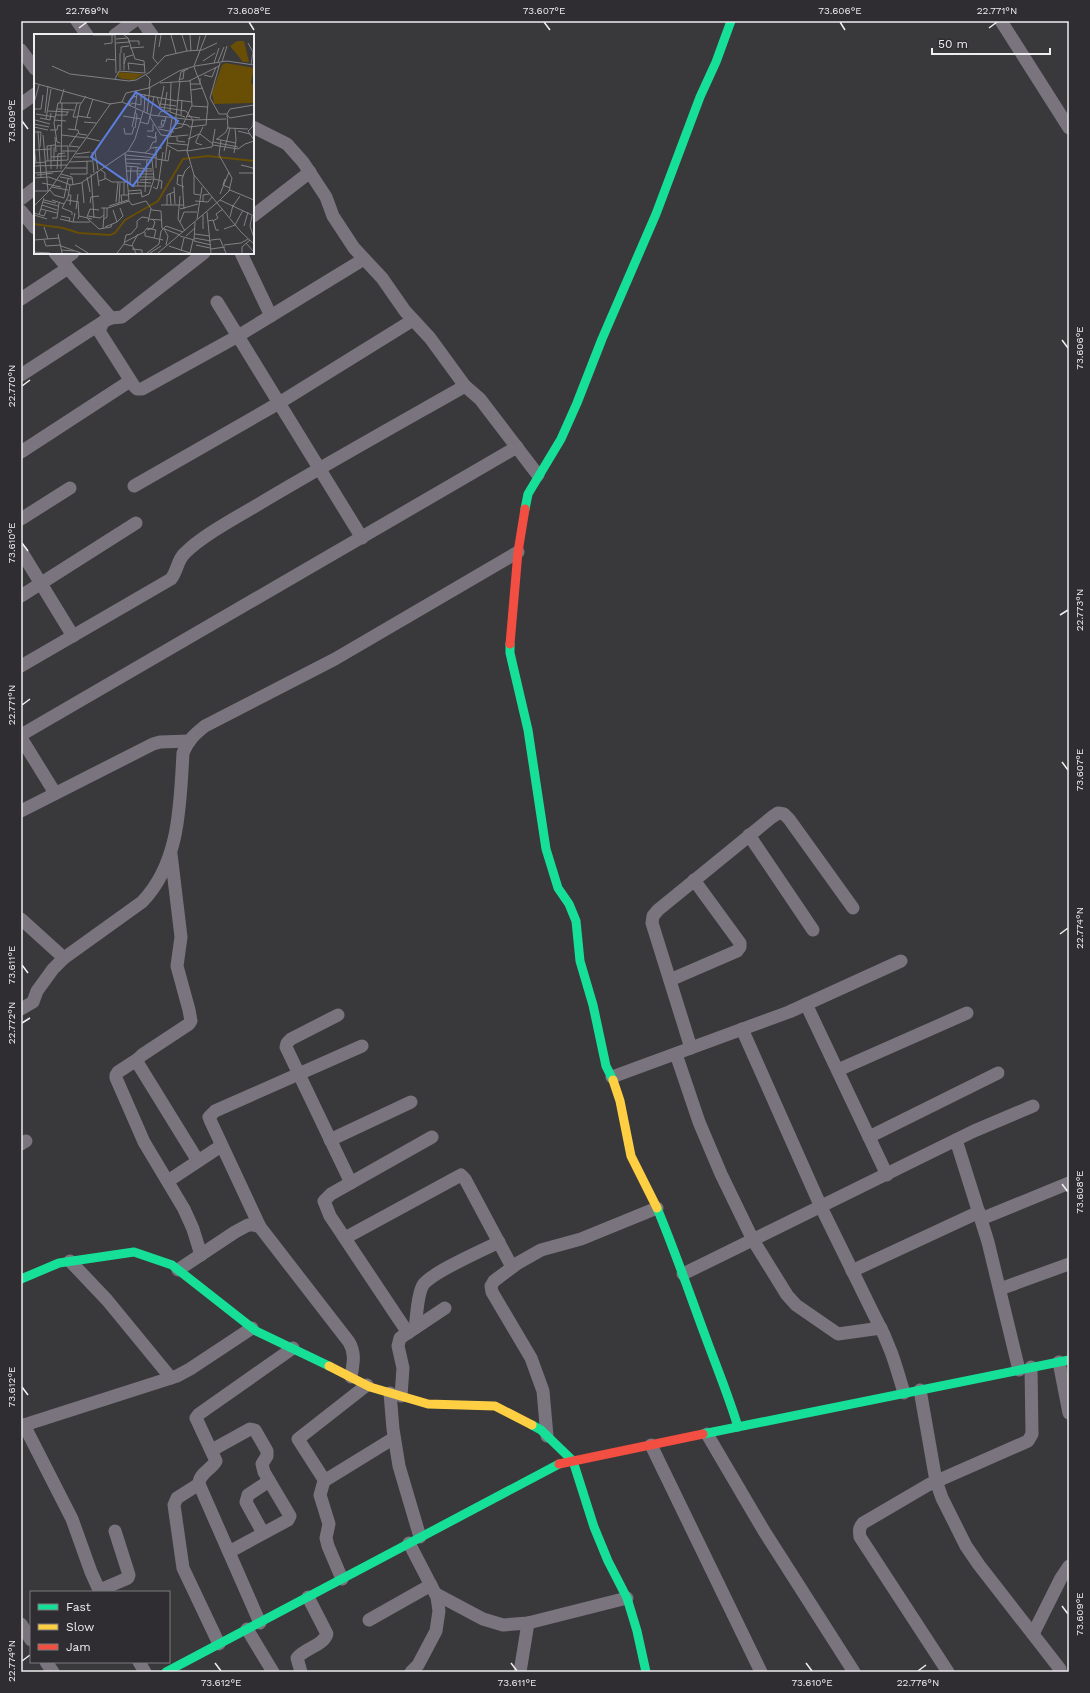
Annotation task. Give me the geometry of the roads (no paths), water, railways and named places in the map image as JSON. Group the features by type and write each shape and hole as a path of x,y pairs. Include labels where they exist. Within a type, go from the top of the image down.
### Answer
{"street":[{"path":"77,21 86,34"},
{"path":"115,34 134,21"},
{"path":"142,21 151,34"},
{"path":"731,21 723,45 700,97 656,214 602,339 577,403 549,460 538,474 528,494 518,552 510,632 510,653 528,730 546,850 558,888 569,904 576,921 580,961 593,1005 606,1066 612,1077 620,1101 631,1156 650,1191 656,1208 674,1245 683,1274 726,1388 738,1427"},
{"path":"1001,21 1069,128"},
{"path":"21,50 34,68"},
{"path":"21,104 34,95"},
{"path":"254,128 286,144 310,172 326,197 333,216 354,248 382,278 413,320 430,338 465,386 480,399 538,474"},
{"path":"254,215 310,172"},
{"path":"21,198 34,189"},
{"path":"21,211 34,227"},
{"path":"21,299 71,254"},
{"path":"21,374 107,320 122,316 203,254"},
{"path":"241,254 271,316"},
{"path":"107,320 99,331 130,381 137,389 142,390 238,336 364,259"},
{"path":"62,261 107,320"},
{"path":"217,302 362,538"},
{"path":"134,486 279,402 413,320"},
{"path":"21,452 130,381"},
{"path":"21,666 171,579 176,573 179,558 186,551 213,532 319,468 465,386"},
{"path":"56,793 21,737 517,447"},
{"path":"21,519 70,488"},
{"path":"21,596 136,523"},
{"path":"21,550 73,636"},
{"path":"21,1009 33,1002 37,991 53,969 64,958 142,902 151,893 164,871 171,852 180,811 183,753 193,734 205,726 335,659 518,552"},
{"path":"21,811 153,744 160,742 189,741"},
{"path":"692,1048 652,923 653,916 658,910 778,813 784,814 789,818 853,908"},
{"path":"749,835 814,930"},
{"path":"171,852 181,937 177,966 191,1021 189,1024 118,1072 116,1078 139,1132 178,1198 193,1229 201,1255"},
{"path":"670,980 737,951 740,947 740,943 694,880"},
{"path":"21,919 64,958"},
{"path":"612,1077 806,1004 901,961"},
{"path":"806,1004 887,1175"},
{"path":"838,1070 966,1013"},
{"path":"338,1015 291,1039 287,1043 286,1047 351,1183"},
{"path":"742,1029 821,1207 891,1348 904,1393"},
{"path":"351,1377 354,1356 353,1348 260,1227 210,1122 210,1117 211,1114 362,1046"},
{"path":"676,1054 699,1122 753,1240 787,1295 796,1305 838,1334 844,1335 881,1328"},
{"path":"138,1059 139,1065 198,1161"},
{"path":"869,1137 998,1073"},
{"path":"330,1140 411,1102"},
{"path":"683,1274 956,1140 1033,1106"},
{"path":"411,1330 330,1216 324,1201 331,1194 432,1137"},
{"path":"948,1672 860,1537 859,1531 860,1526 863,1523 936,1481 1028,1441 1032,1434 1025,1368 1000,1289 980,1215 956,1140"},
{"path":"168,1181 221,1146"},
{"path":"345,1238 461,1175 465,1179 512,1267"},
{"path":"852,1272 980,1215 1069,1183"},
{"path":"547,1436 543,1391 531,1358 492,1292 491,1286 494,1281 512,1267 541,1250 581,1239 656,1208"},
{"path":"178,1270 248,1225 260,1227"},
{"path":"411,1330 424,1284 438,1273 499,1242"},
{"path":"21,1279 59,1262 134,1252 172,1265 256,1331 367,1385 395,1395 428,1404 495,1406 541,1430 573,1461 594,1527 608,1561 627,1598 637,1631 646,1672"},
{"path":"70,1261 107,1300 171,1378"},
{"path":"1000,1289 1069,1264"},
{"path":"411,1672 418,1665 436,1631 439,1611 415,1540 394,1438 395,1395 403,1368 398,1342 400,1338 411,1330 445,1308"},
{"path":"115,1531 129,1575 128,1578 100,1591 72,1519 22,1425 171,1378 190,1370 252,1328"},
{"path":"260,1622 199,1484 199,1479 216,1461 196,1418 199,1414 293,1348"},
{"path":"166,1672 558,1464 1064,1361 1069,1413"},
{"path":"324,1481 298,1439 367,1385"},
{"path":"920,1390 936,1481 942,1498 966,1546 978,1565 1033,1634 1062,1667"},
{"path":"212,1450 250,1429 255,1430 268,1451 268,1456 262,1464 264,1472 290,1516 290,1518 229,1552"},
{"path":"707,1434 764,1531 854,1672"},
{"path":"342,1579 326,1538 329,1524 320,1495 324,1481 394,1438"},
{"path":"651,1445 761,1672"},
{"path":"263,1533 246,1502 246,1498 269,1481"},
{"path":"199,1484 177,1498 174,1505 183,1568 219,1644"},
{"path":"1033,1634 1069,1566"},
{"path":"433,1590 483,1619 503,1625 528,1623 627,1598"},
{"path":"369,1620 433,1590"},
{"path":"300,1672 297,1658 321,1642 327,1634 308,1597"},
{"path":"520,1672 528,1623"},
{"path":"247,1629 273,1672"},
{"path":"47,1663 53,1672"},
{"path":"140,1663 145,1672"}]}
